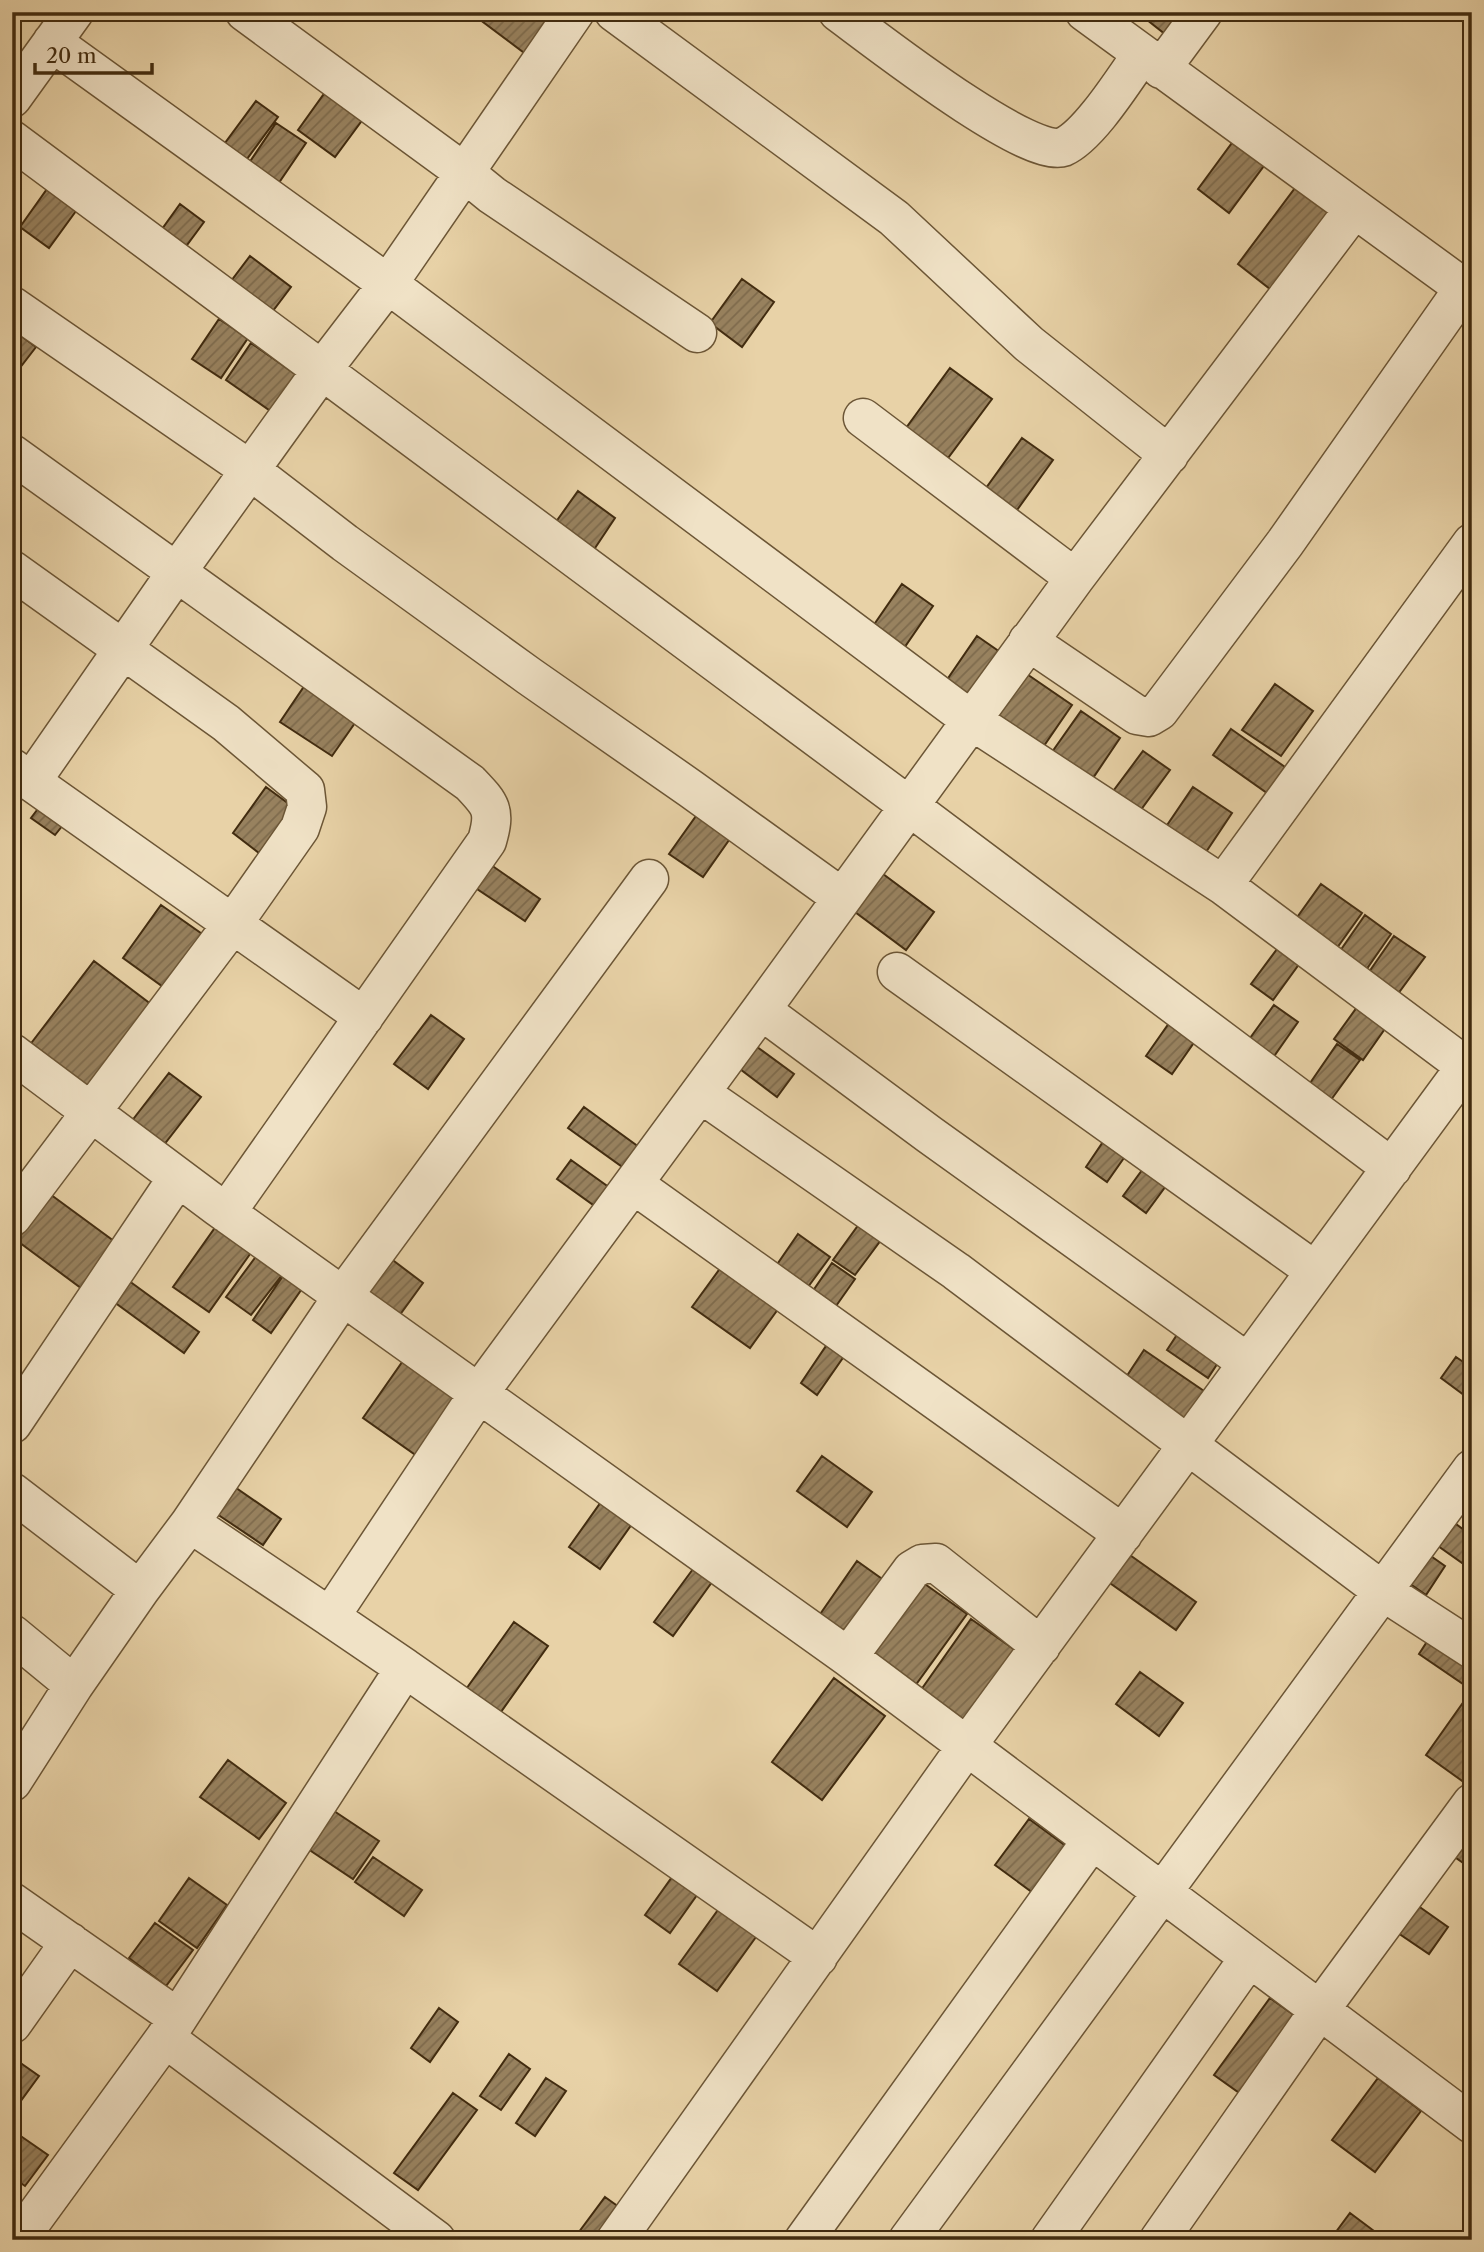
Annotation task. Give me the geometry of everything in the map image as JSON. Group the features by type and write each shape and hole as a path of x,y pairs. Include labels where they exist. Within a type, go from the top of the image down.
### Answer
{"street":[{"path":"245,12 492,195 696,333"},
{"path":"364,1017 22,775 122,651 322,370 388,284 575,12"},
{"path":"614,12 894,218 1029,344 1169,455"},
{"path":"838,12 991,121 1040,146 1062,148 1083,133 1203,12"},
{"path":"1028,641 1138,715 1149,717 1159,711 1468,291 1085,12"},
{"path":"12,98 63,27 388,284 971,720 1223,885 1470,1065 1315,1271 966,1747 616,2240"},
{"path":"12,140 1392,1168"},
{"path":"330,1617 479,1393 1028,641 1354,209"},
{"path":"12,306 250,470 345,543 529,676 841,897"},
{"path":"863,418 1075,578"},
{"path":"12,454 470,783 489,803 493,820 486,841 226,1213"},
{"path":"1223,885 1472,543"},
{"path":"12,570 226,723 304,790 307,807 300,828 232,925 12,1217"},
{"path":"12,1782 74,1685 139,1590 190,1522 343,1296 649,879"},
{"path":"897,972 1315,1271"},
{"path":"761,1010 918,1127 1248,1363"},
{"path":"12,1053 226,1213 848,1657 1472,2124"},
{"path":"700,1093 956,1271 1384,1591 1472,1649"},
{"path":"12,1424 178,1177"},
{"path":"633,1184 1123,1534"},
{"path":"908,2240 1472,1469"},
{"path":"12,1492 139,1590"},
{"path":"190,1522 405,1668 818,1956"},
{"path":"848,1657 912,1570 922,1564 936,1563 1041,1646"},
{"path":"12,1634 74,1685"},
{"path":"18,2240 171,2028 405,1668"},
{"path":"1159,2240 1319,2011 1472,1803"},
{"path":"804,2240 1092,1840"},
{"path":"12,1902 70,1942 171,2028 436,2240"},
{"path":"12,2024 70,1942"},
{"path":"1050,2240 1249,1958"}],"building":[{"path":"484,12 558,12 527,55 479,19"},
{"path":"1137,12 1190,12 1170,38"},
{"path":"331,84 369,111 335,157 298,130"},
{"path":"256,101 278,117 244,163 222,147"},
{"path":"276,123 306,143 276,187 247,166"},
{"path":"1240,132 1272,155 1229,213 1198,189"},
{"path":"1304,176 1337,201 1270,289 1238,264"},
{"path":"47,189 76,211 49,248 20,227"},
{"path":"180,204 204,222 176,260 152,243"},
{"path":"250,256 291,287 263,324 222,293"},
{"path":"742,279 774,302 742,347 710,323"},
{"path":"219,319 248,338 221,378 192,359"},
{"path":"12,329 36,347 12,378"},
{"path":"251,343 304,380 279,417 226,380"},
{"path":"950,368 992,399 948,458 906,428"},
{"path":"1022,438 1053,460 1012,517 981,495"},
{"path":"578,491 615,518 591,554 553,526"},
{"path":"902,584 933,606 902,651 871,629"},
{"path":"977,636 1000,652 965,703 942,687"},
{"path":"1021,670 1072,705 1039,753 988,718"},
{"path":"1275,684 1313,711 1281,756 1242,730"},
{"path":"305,685 357,720 332,756 280,722"},
{"path":"1081,711 1120,738 1085,790 1045,762"},
{"path":"1231,729 1285,767 1267,793 1213,755"},
{"path":"1143,751 1170,770 1132,822 1105,802"},
{"path":"266,787 293,807 259,853 233,833"},
{"path":"1193,787 1232,813 1198,864 1159,837"},
{"path":"47,797 71,815 55,835 31,818"},
{"path":"701,809 734,833 703,877 669,854"},
{"path":"481,858 540,899 525,921 465,881"},
{"path":"875,868 934,912 906,950 847,906"},
{"path":"1321,884 1362,913 1329,959 1288,930"},
{"path":"161,905 205,936 166,989 123,958"},
{"path":"1365,915 1391,934 1357,983 1331,964"},
{"path":"1394,936 1425,957 1389,1006 1360,985"},
{"path":"1283,941 1305,956 1273,1000 1251,984"},
{"path":"94,961 156,1008 92,1094 29,1046"},
{"path":"1360,1003 1389,1023 1363,1060 1334,1039"},
{"path":"1274,1005 1298,1022 1270,1062 1245,1045"},
{"path":"431,1015 464,1039 428,1089 394,1064"},
{"path":"1174,1016 1200,1034 1172,1074 1146,1056"},
{"path":"753,1044 794,1074 777,1097 736,1066"},
{"path":"1337,1044 1360,1060 1328,1104 1306,1089"},
{"path":"169,1073 201,1097 163,1146 131,1122"},
{"path":"584,1107 643,1150 628,1171 568,1128"},
{"path":"1111,1130 1133,1145 1107,1182 1086,1167"},
{"path":"1151,1158 1174,1175 1146,1213 1123,1196"},
{"path":"571,1160 617,1193 603,1212 557,1179"},
{"path":"39,1186 122,1247 89,1294 12,1237 12,1222"},
{"path":"862,1220 884,1236 855,1275 833,1260"},
{"path":"219,1222 255,1247 209,1312 173,1287"},
{"path":"798,1234 830,1257 808,1287 776,1266"},
{"path":"260,1251 286,1270 251,1315 226,1297"},
{"path":"390,1258 423,1283 399,1316 366,1291"},
{"path":"724,1263 781,1305 750,1348 692,1307"},
{"path":"832,1263 855,1279 829,1316 806,1301"},
{"path":"287,1270 306,1283 271,1333 253,1320"},
{"path":"125,1278 199,1332 184,1353 110,1299"},
{"path":"1184,1324 1225,1352 1208,1378 1167,1350"},
{"path":"830,1340 847,1352 817,1395 801,1383"},
{"path":"1144,1350 1204,1391 1177,1431 1117,1391"},
{"path":"1456,1357 1472,1368 1472,1401 1441,1378"},
{"path":"405,1358 459,1395 417,1456 363,1418"},
{"path":"822,1456 872,1492 847,1527 797,1491"},
{"path":"229,1483 281,1519 263,1545 211,1510"},
{"path":"601,1502 632,1524 600,1569 569,1547"},
{"path":"1448,1518 1472,1536 1472,1570 1431,1541"},
{"path":"1418,1547 1445,1566 1426,1595 1399,1576"},
{"path":"1120,1548 1196,1602 1176,1630 1100,1576"},
{"path":"857,1561 892,1586 849,1647 814,1623"},
{"path":"693,1569 712,1582 673,1636 654,1622"},
{"path":"915,1577 967,1614 912,1690 861,1654"},
{"path":"971,1619 1025,1657 970,1735 916,1697"},
{"path":"514,1622 548,1646 498,1716 464,1692"},
{"path":"1432,1634 1472,1661 1472,1677 1466,1686 1419,1654"},
{"path":"1140,1672 1183,1703 1159,1736 1116,1704"},
{"path":"834,1678 885,1716 822,1800 772,1762"},
{"path":"1472,1690 1472,1788 1426,1755"},
{"path":"228,1760 286,1803 259,1839 200,1797"},
{"path":"322,1803 379,1841 353,1879 296,1841"},
{"path":"1029,1819 1074,1852 1040,1898 995,1865"},
{"path":"1458,1834 1472,1843 1472,1869 1446,1851"},
{"path":"373,1857 422,1890 404,1916 355,1882"},
{"path":"677,1870 702,1888 670,1933 645,1915"},
{"path":"189,1878 227,1905 197,1948 159,1921"},
{"path":"723,1903 761,1930 717,1991 679,1964"},
{"path":"1414,1903 1448,1927 1429,1954 1395,1931"},
{"path":"155,1923 193,1950 166,1986 129,1958"},
{"path":"1270,1998 1301,2020 1245,2097 1214,2075"},
{"path":"439,2008 458,2022 430,2062 411,2048"},
{"path":"509,2054 530,2069 501,2110 480,2096"},
{"path":"12,2057 39,2076 20,2102 12,2096"},
{"path":"546,2078 566,2091 535,2136 516,2123"},
{"path":"1378,2078 1421,2111 1375,2172 1332,2140"},
{"path":"453,2093 477,2110 418,2190 394,2173"},
{"path":"12,2130 48,2155 25,2186 12,2177"},
{"path":"605,2197 630,2215 612,2240 573,2240"},
{"path":"1350,2213 1386,2240 1330,2240"}]}
